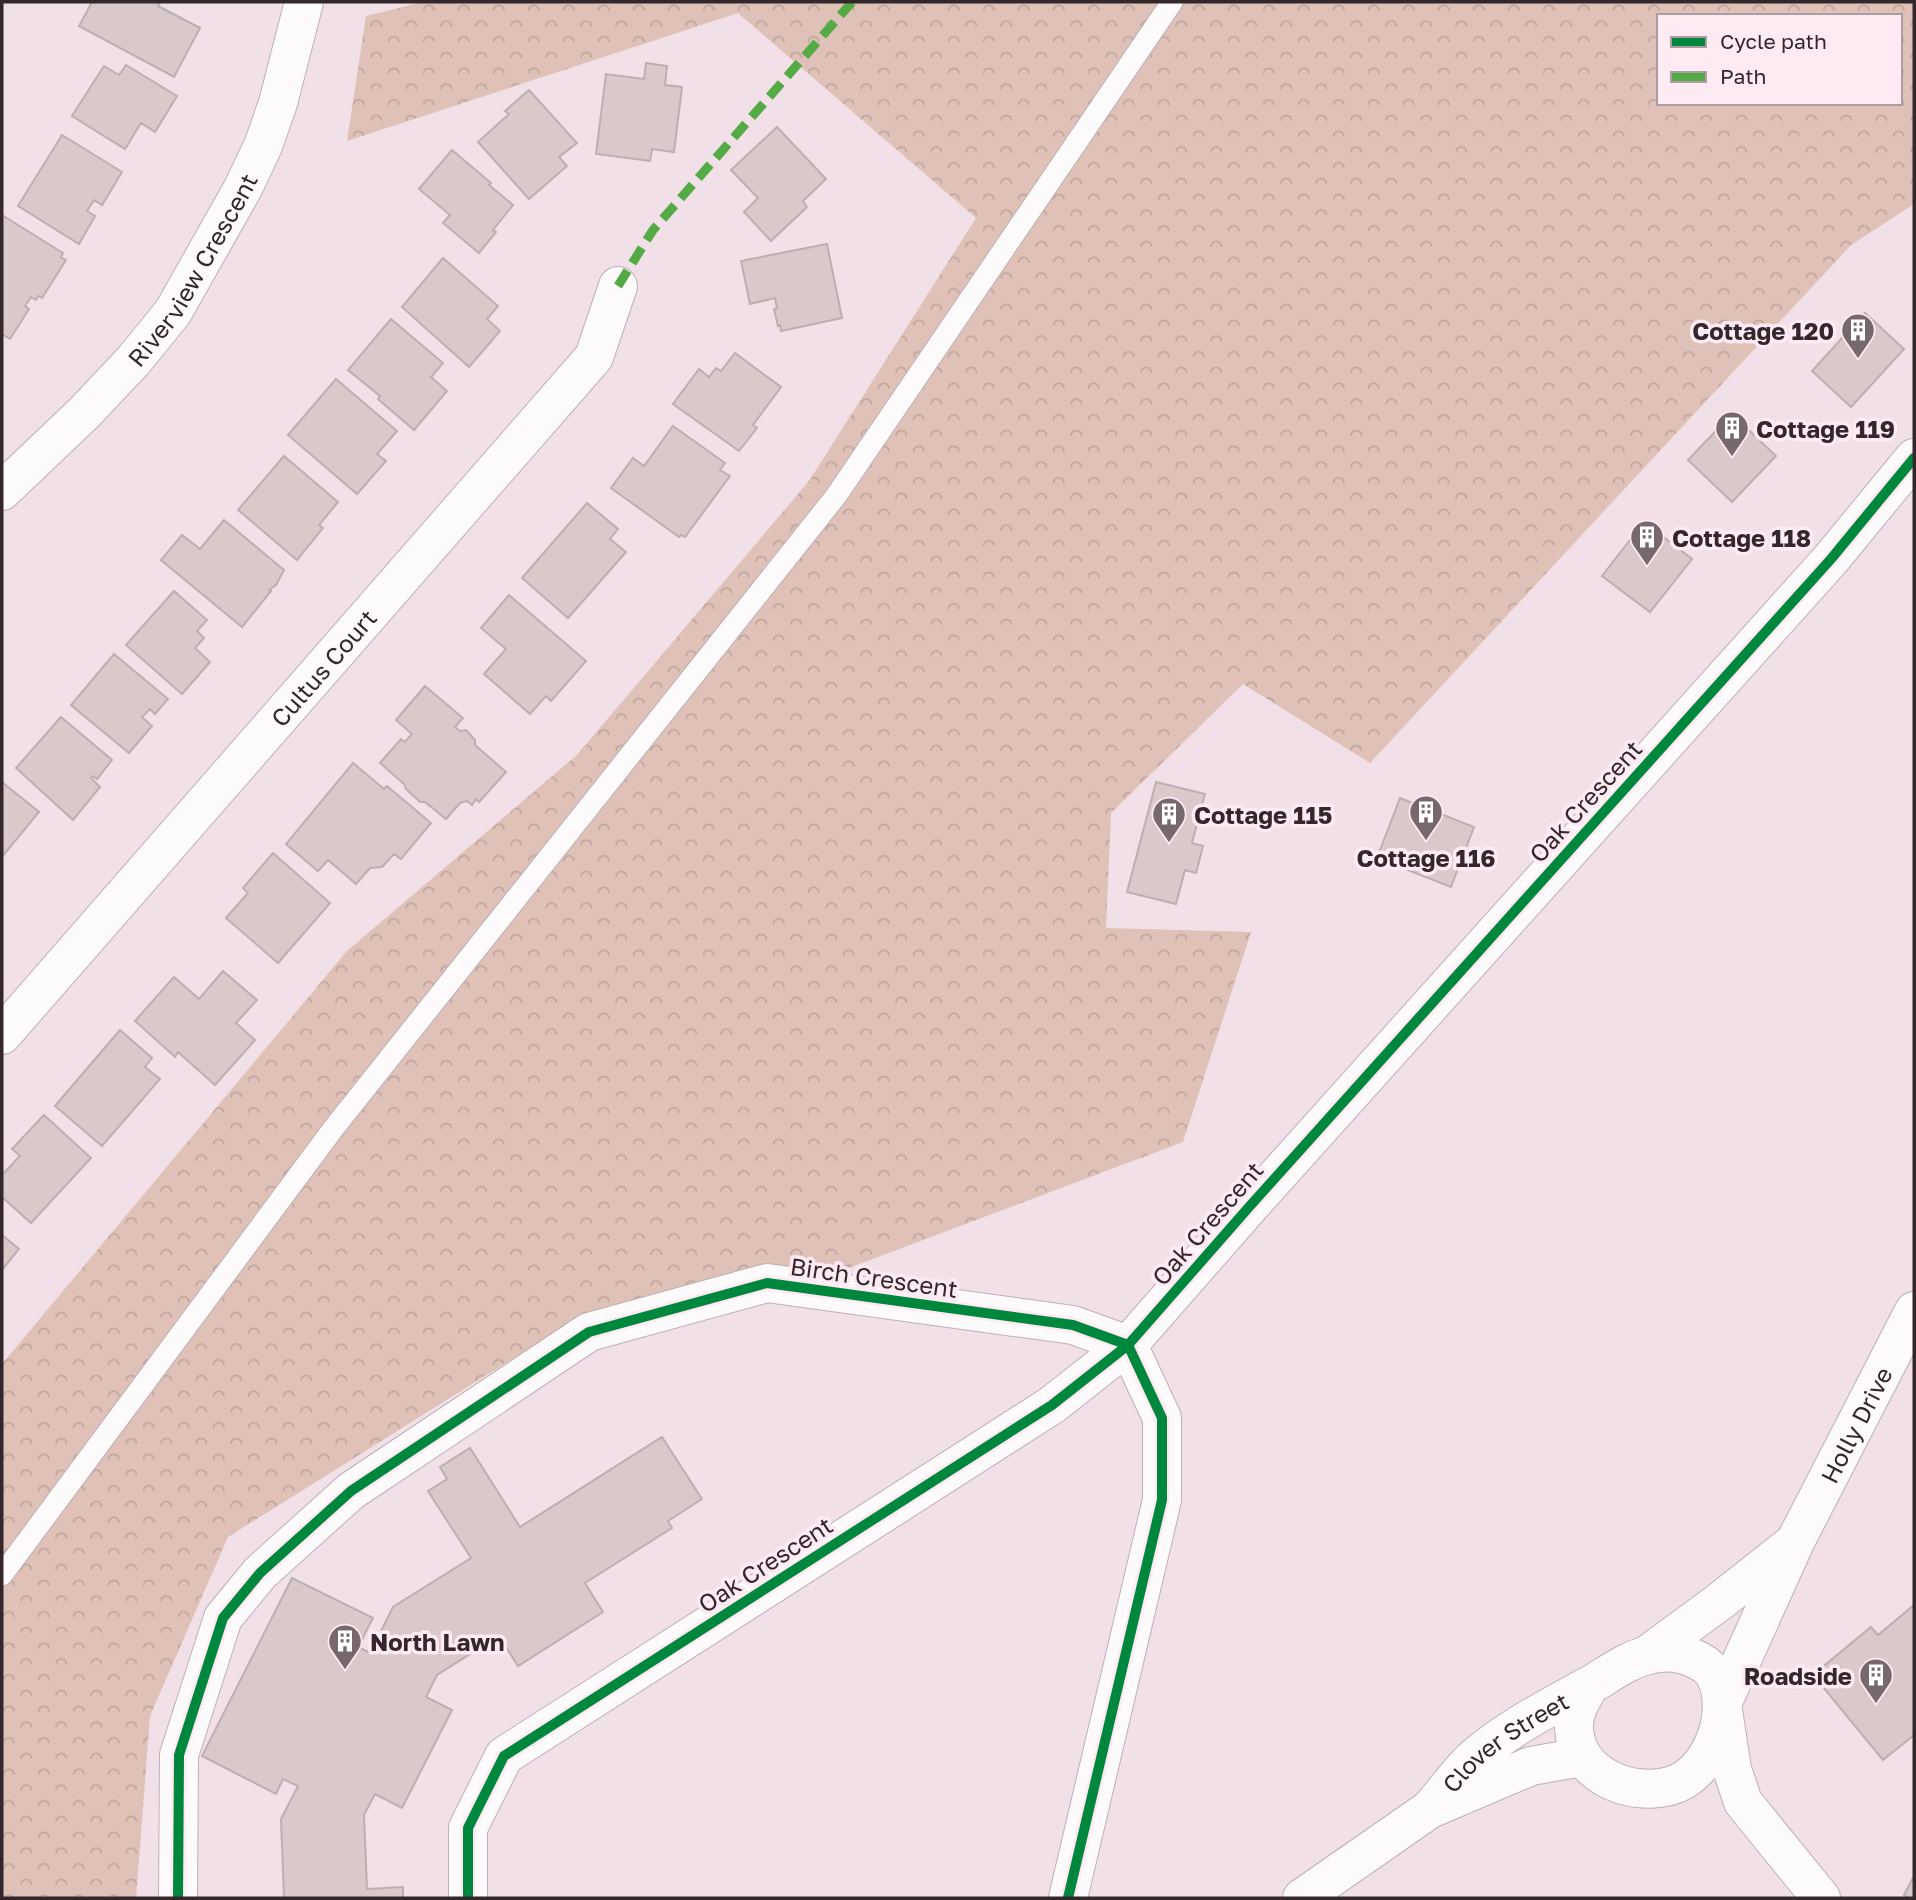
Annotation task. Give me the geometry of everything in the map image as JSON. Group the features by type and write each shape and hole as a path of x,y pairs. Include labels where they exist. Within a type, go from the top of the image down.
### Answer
{"street":[{"name":"Riverview Crescent","path":"2,491 93,403 134,360 173,312 243,188 262,146 278,103 304,2"},
{"name":"Cultus Court","path":"2,1035 594,357 618,286"},
{"name":"Oak Crescent","path":"468,1898 468,1828 504,1756 1052,1405 1128,1345 1822,569 1914,458"},
{"name":"Birch Crescent","path":"178,1898 179,1755 223,1618 260,1573 351,1491 589,1332 767,1283 1073,1325 1128,1345"},
{"name":"Holly Drive","path":"1722,1704 1796,1540 1914,1311"},
{"path":"1068,1898 1162,1500 1162,1418 1128,1345"},
{"name":"Holly Drive","path":"1647,1655 1796,1540"},
{"path":"1744,1802 1714,1792 1673,1786 1651,1790 1625,1786 1601,1776 1582,1757 1574,1730 1576,1710 1590,1685 1647,1655 1674,1652 1699,1660 1715,1675 1732,1769 1744,1802 1822,1898"},
{"name":"Clover Street","path":"1430,1809 1475,1757 1538,1712 1590,1685"},
{"path":"1673,1786 1697,1770 1710,1754 1718,1734 1722,1704"},
{"name":"Clover Street","path":"1302,1898 1430,1809 1531,1766 1582,1757"}],"lane":[{"path":"2,1575 333,1129 836,496 1172,2"}],"green space":[{"path":"423,2 1914,2 1914,204 1851,245 1370,763 1243,684 1111,813 1106,928 1251,932 1183,1142 838,1272 695,1284 539,1342 228,1537 150,1716 136,1898 2,1898 2,1364 347,951 577,755 809,481 976,218 738,13 347,141 366,16"}],"building":[{"path":"92,2 160,2 158,6 200,28 174,77 79,26"},
{"path":"646,63 667,66 665,85 682,87 674,152 652,149 650,161 596,154 606,74 644,79"},
{"path":"126,65 177,96 155,132 141,123 125,149 72,116 104,66 119,75"},
{"path":"529,90 577,143 559,157 567,166 529,199 478,142 509,114 505,111"},
{"path":"777,127 826,179 803,201 807,207 771,241 744,212 758,198 731,170"},
{"path":"62,135 122,172 102,205 94,200 87,211 95,216 79,244 18,206"},
{"path":"452,150 513,205 479,253 443,223 450,215 419,189"},
{"path":"2,215 63,253 61,257 66,260 42,298 38,296 36,300 31,297 25,306 29,309 10,339 2,334"},
{"path":"827,244 842,318 781,331 774,309 777,308 775,298 750,304 741,261"},
{"path":"443,258 498,306 487,319 500,331 469,367 402,307"},
{"name":"Cottage 120","path":"1865,313 1904,349 1851,407 1812,371"},
{"path":"391,319 443,363 431,377 447,391 414,430 378,399 380,396 348,370"},
{"path":"735,353 781,387 753,425 757,428 739,451 673,404 699,369 709,377 716,368 721,371"},
{"path":"336,379 397,431 377,454 386,461 357,494 288,435"},
{"name":"Cottage 119","path":"1732,414 1776,456 1732,502 1688,460"},
{"path":"673,426 725,463 720,470 730,476 685,537 679,537 611,488 633,458 644,466"},
{"path":"284,456 338,502 319,525 323,528 297,560 238,510"},
{"path":"587,503 618,529 610,539 626,552 568,618 522,578"},
{"path":"224,520 284,570 276,585 269,590 271,591 242,627 161,560 182,535 200,549"},
{"name":"Cottage 118","path":"1644,522 1692,559 1650,612 1602,576"},
{"path":"174,591 207,620 197,631 204,638 195,648 210,662 182,694 126,645"},
{"path":"509,595 586,661 551,701 546,696 530,714 484,674 506,649 481,628"},
{"path":"114,654 168,699 155,714 150,709 142,717 152,726 129,753 71,705"},
{"path":"425,686 463,718 455,727 460,731 466,730 475,740 475,745 506,772 479,802 476,799 472,805 467,801 460,803 446,819 425,802 420,802 380,763 401,739 405,742 412,734 396,720"},
{"path":"61,717 112,760 97,779 93,776 91,778 100,787 73,820 16,768"},
{"path":"353,763 384,789 387,786 431,823 401,859 394,854 382,867 370,868 356,884 328,860 318,871 286,844"},
{"path":"2,782 39,812 2,857"},
{"name":"Cottage 115","path":"1156,782 1205,794 1192,843 1203,846 1196,873 1185,870 1176,904 1127,892"},
{"name":"Cottage 116","path":"1400,798 1474,827 1451,887 1377,858"},
{"path":"273,853 330,903 278,963 226,918 248,893 243,888"},
{"path":"223,971 257,1000 236,1023 255,1040 215,1085 178,1052 175,1057 135,1021 174,977 199,999"},
{"path":"120,1030 152,1058 145,1067 160,1079 102,1146 55,1106"},
{"path":"44,1115 91,1158 31,1223 2,1197 2,1175 20,1156 12,1149"},
{"path":"2,1235 19,1249 2,1270"},
{"name":"North Lawn","path":"662,1437 702,1499 668,1521 672,1528 585,1583 603,1612 518,1666 499,1636 437,1675 426,1697 452,1710 402,1808 375,1794 364,1815 367,1889 403,1887 403,1898 284,1898 281,1819 298,1786 283,1779 276,1794 202,1756 292,1578 373,1618 358,1647 370,1653 393,1607 471,1558 428,1491 447,1479 440,1467 470,1448 520,1527"},
{"name":"Roadside","path":"1914,1605 1914,1735 1883,1760 1813,1675 1871,1627 1878,1635"},
{"path":"1914,1876 1914,1898 1909,1898 1904,1895"}],"marked path":[{"path":"618,286 653,230 852,2"}],"cycle path":[{"path":"468,1898 468,1828 504,1756 1052,1405 1128,1345 1831,559 1914,458"},
{"path":"178,1898 179,1755 223,1618 260,1573 351,1491 589,1332 767,1283 1073,1325 1128,1345 1162,1418 1162,1500 1068,1898"}],"place":[{"name":"Cottage 120","path":"1858,360"},
{"name":"Cottage 119","path":"1732,458"},
{"name":"Cottage 118","path":"1647,567"},
{"name":"Cottage 116","path":"1426,842"},
{"name":"Cottage 115","path":"1169,844"},
{"name":"North Lawn","path":"345,1671"},
{"name":"Roadside","path":"1876,1705"}]}
